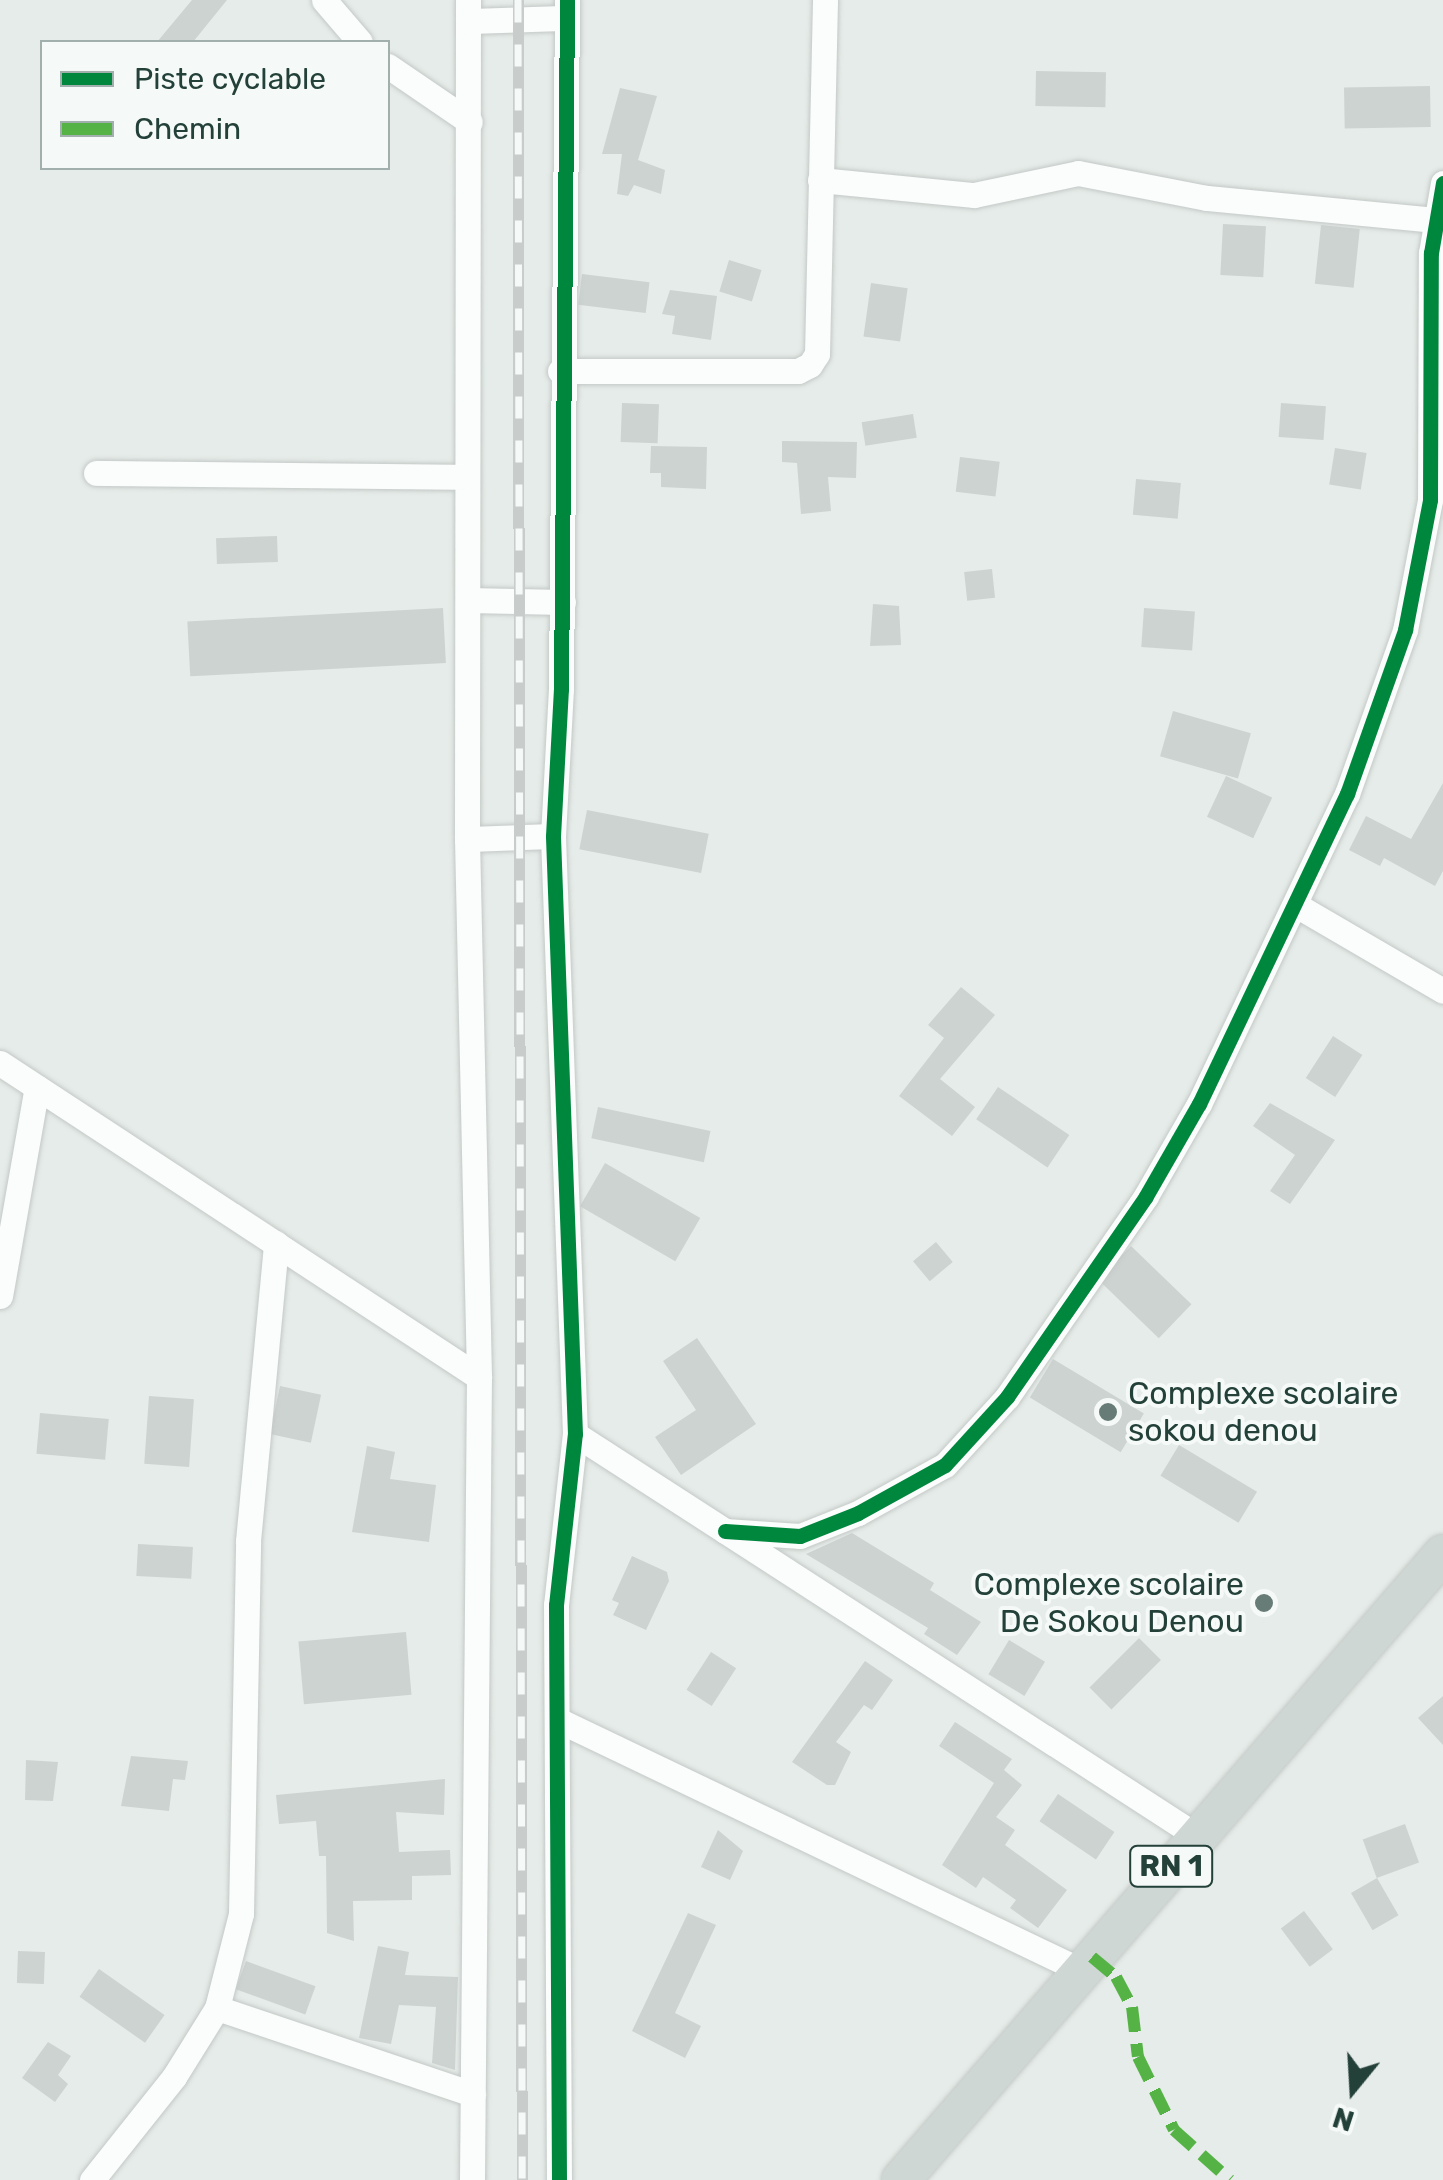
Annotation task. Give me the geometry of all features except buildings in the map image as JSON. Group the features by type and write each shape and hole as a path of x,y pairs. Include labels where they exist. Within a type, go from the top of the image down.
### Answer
{"main road":[{"name":"RN 1","path":"901,2180 1443,1554"}],"street":[{"path":"324,0 358,40"},
{"path":"560,372 798,371 810,365 818,354 826,0"},
{"path":"472,2180 479,1377 467,839 464,477 468,10 566,9 560,372 563,602 553,836 575,1434 556,1605 559,2180"},
{"path":"390,67 470,122"},
{"path":"820,180 974,195 1078,173 1208,198 1436,220"},
{"path":"725,1531 800,1536 858,1514 945,1465 982,1428 1146,1196 1296,905 1384,705 1433,546 1436,220 1443,183"},
{"path":"96,473 464,477"},
{"path":"468,600 563,602"},
{"path":"467,839 553,836"},
{"path":"1296,905 1443,992"},
{"path":"0,1063 479,1377"},
{"path":"0,1296 3,1244 36,1087"},
{"path":"92,2180 174,2077 216,2008 242,1914 248,1540 276,1243"},
{"path":"575,1434 1197,1836"},
{"path":"558,1720 1080,1970"},
{"path":"216,2008 473,2094"}],"railway":[{"path":"518,0 522,2180"}],"marked path":[{"path":"1092,1957 1116,1977 1132,2007 1138,2057 1174,2130 1230,2180"}],"cycle path":[{"path":"559,2180 556,1605 575,1434 553,836 561,689 567,0"},
{"path":"725,1531 800,1536 858,1513 945,1465 1007,1397 1146,1196 1199,1104 1347,794 1405,630 1430,500 1431,253 1443,183"}],"place":[{"name":"Complexe scolaire sokou denou","path":"1108,1412"},
{"name":"Complexe scolaire De Sokou Denou","path":"1264,1603"}]}
